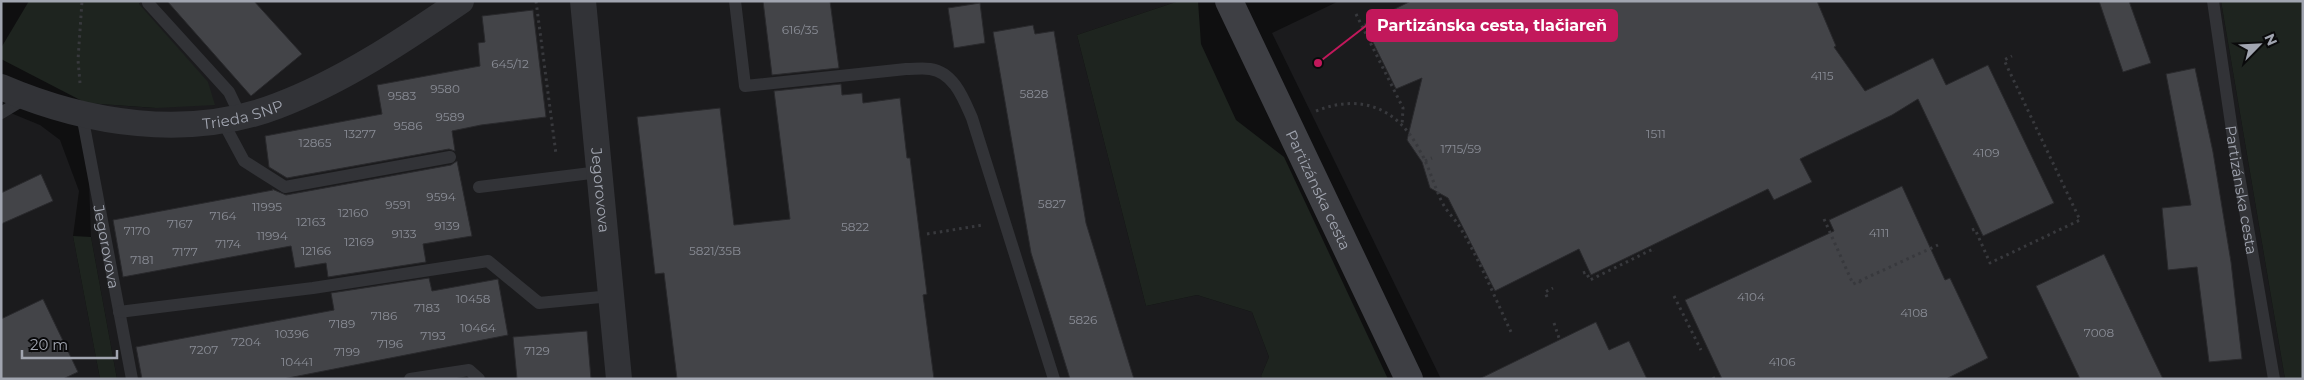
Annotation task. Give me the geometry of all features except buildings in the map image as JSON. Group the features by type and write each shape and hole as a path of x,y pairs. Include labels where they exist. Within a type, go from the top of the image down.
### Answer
{"street":[{"name":"Trieda SNP","path":"1,87 26,98 82,115 123,122 176,125 231,119 277,106 316,88 415,32 461,1"},
{"name":"Jegorovova","path":"583,1 619,379"},
{"name":"Partizánska cesta","path":"1229,1 1408,379"}],"lane":[{"path":"735,1 746,86 906,69 932,69 949,78 960,91 972,118 1054,379"},
{"name":"Partizánska cesta","path":"2212,1 2274,379"},
{"path":"148,3 229,92 231,119 244,161 286,187 450,158"},
{"path":"1,113 26,98"},
{"name":"Jegorovova","path":"82,115 132,379"},
{"path":"479,187 599,172"},
{"path":"119,312 313,288 488,261 539,303 611,296"},
{"path":"410,379 469,370 479,379"}],"path":[{"path":"82,1 78,60 82,115"},
{"path":"536,1 559,177"},
{"path":"1356,14 1403,108 1402,126"},
{"path":"1972,230 1975,229 1990,263 2080,220 2004,60 2012,56"},
{"path":"1315,111 1333,104 1366,104 1394,118 1411,136 1425,161 1444,205 1461,229 1511,332"},
{"path":"1425,161 1432,158"},
{"path":"1824,219 1853,284 1938,245"},
{"path":"927,234 993,224"},
{"path":"1583,273 1586,272 1590,280 1653,249 1654,251"},
{"path":"1859,281 1863,284"},
{"path":"1547,297 1545,292 1553,288"},
{"path":"1674,296 1701,350"},
{"path":"1554,323 1559,338"}],"shaded area":[{"path":"29,1 141,1 139,4 208,82 215,105 156,108 86,103 1,59 1,48"},
{"path":"142,1 1179,1 1077,35 1146,306 1197,295 1252,312 1269,357 1261,376 1263,379 117,379 91,237 86,103 155,108 139,4"},
{"path":"1179,1 1198,1 1201,44 1236,120 1284,157 1388,379 1263,379 1261,376 1269,357 1252,312 1197,295 1146,306 1077,35"},
{"path":"1339,1 2221,1 2285,379 1441,379 1272,33"},
{"path":"2221,1 2303,1 2303,379 2285,379"},
{"path":"1,109 40,125 60,140 79,191 73,236 100,379 1,379"},
{"path":"73,236 91,237 117,379 100,379"}],"place":[{"name":"Partizánska cesta, tlačiareň","path":"1318,63"}]}
